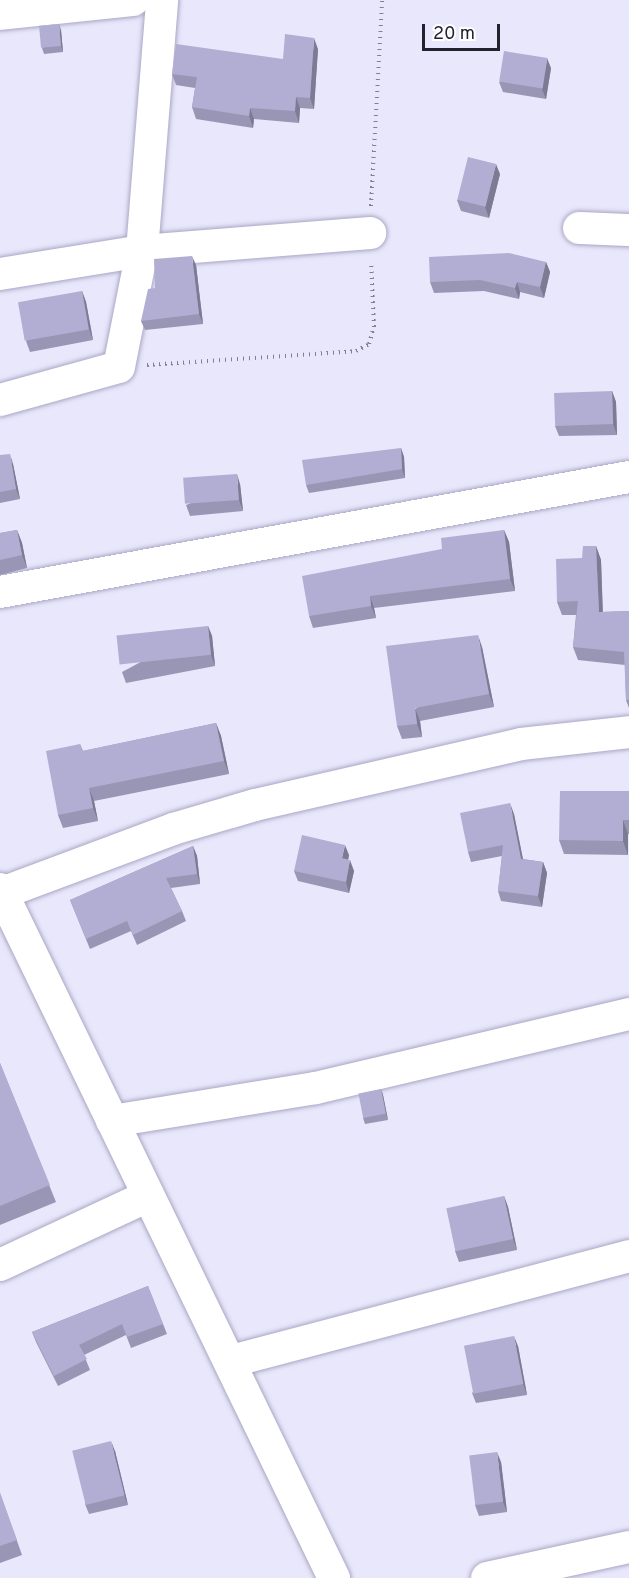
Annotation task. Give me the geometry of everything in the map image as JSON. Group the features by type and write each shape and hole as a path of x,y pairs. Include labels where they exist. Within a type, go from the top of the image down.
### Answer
{"street":[{"path":"0,14 133,0"},
{"path":"0,400 119,367 142,250 162,0"},
{"path":"579,228 629,230"},
{"path":"0,274 142,250 370,233"},
{"path":"0,592 629,477"},
{"path":"334,1578 232,1361 146,1197 112,1121 9,925 1,891 173,829 255,805 521,744 629,732"},
{"path":"112,1121 316,1088 629,1014"},
{"path":"0,1265 146,1197"},
{"path":"232,1361 629,1256"},
{"path":"487,1578 629,1547"}],"path":[{"path":"119,367 356,351 369,344 370,233 382,0"}],"building":[{"path":"59,24 61,46 41,48 39,26"},
{"path":"285,34 314,38 310,98 296,97 295,111 250,108 249,116 192,107 197,77 172,74 176,44 283,59"},
{"path":"504,51 547,58 543,89 499,82"},
{"path":"468,157 496,164 485,207 457,200"},
{"path":"509,253 546,262 540,287 517,282 515,288 480,280 430,282 429,257"},
{"path":"192,256 199,314 141,321 148,289 155,288 154,259"},
{"path":"82,291 89,329 25,341 18,302"},
{"path":"612,391 613,424 555,426 554,393"},
{"path":"401,448 402,469 306,485 302,460"},
{"path":"10,454 16,489 0,492 0,455"},
{"path":"237,474 239,500 185,504 183,478"},
{"path":"17,530 22,555 0,560 0,533"},
{"path":"504,530 510,579 370,596 371,606 309,616 302,576 442,549 441,538"},
{"path":"583,546 596,546 599,612 629,611 629,700 626,700 624,652 573,647 578,601 557,602 556,559 582,558"},
{"path":"208,626 211,655 120,664 117,636"},
{"path":"478,635 489,694 415,708 417,724 397,726 386,646"},
{"path":"216,723 224,761 89,788 93,808 58,815 46,751 80,744 82,751"},
{"path":"560,791 629,791 629,820 623,820 623,841 559,840"},
{"path":"510,803 521,859 543,862 538,896 498,891 503,845 468,852 460,813"},
{"path":"302,835 345,845 342,858 350,860 346,882 294,871"},
{"path":"193,846 197,874 166,878 182,911 133,935 127,921 86,939 70,900"},
{"path":"0,1063 50,1185 0,1206"},
{"path":"381,1089 386,1114 363,1118 358,1093"},
{"path":"504,1196 513,1239 455,1251 446,1208"},
{"path":"148,1286 163,1324 127,1337 122,1324 79,1345 87,1359 54,1376 32,1332"},
{"path":"514,1336 523,1384 473,1394 464,1346"},
{"path":"111,1441 125,1495 86,1505 72,1451"},
{"path":"497,1452 503,1502 475,1505 469,1455"},
{"path":"0,1493 17,1540 0,1546"}]}
